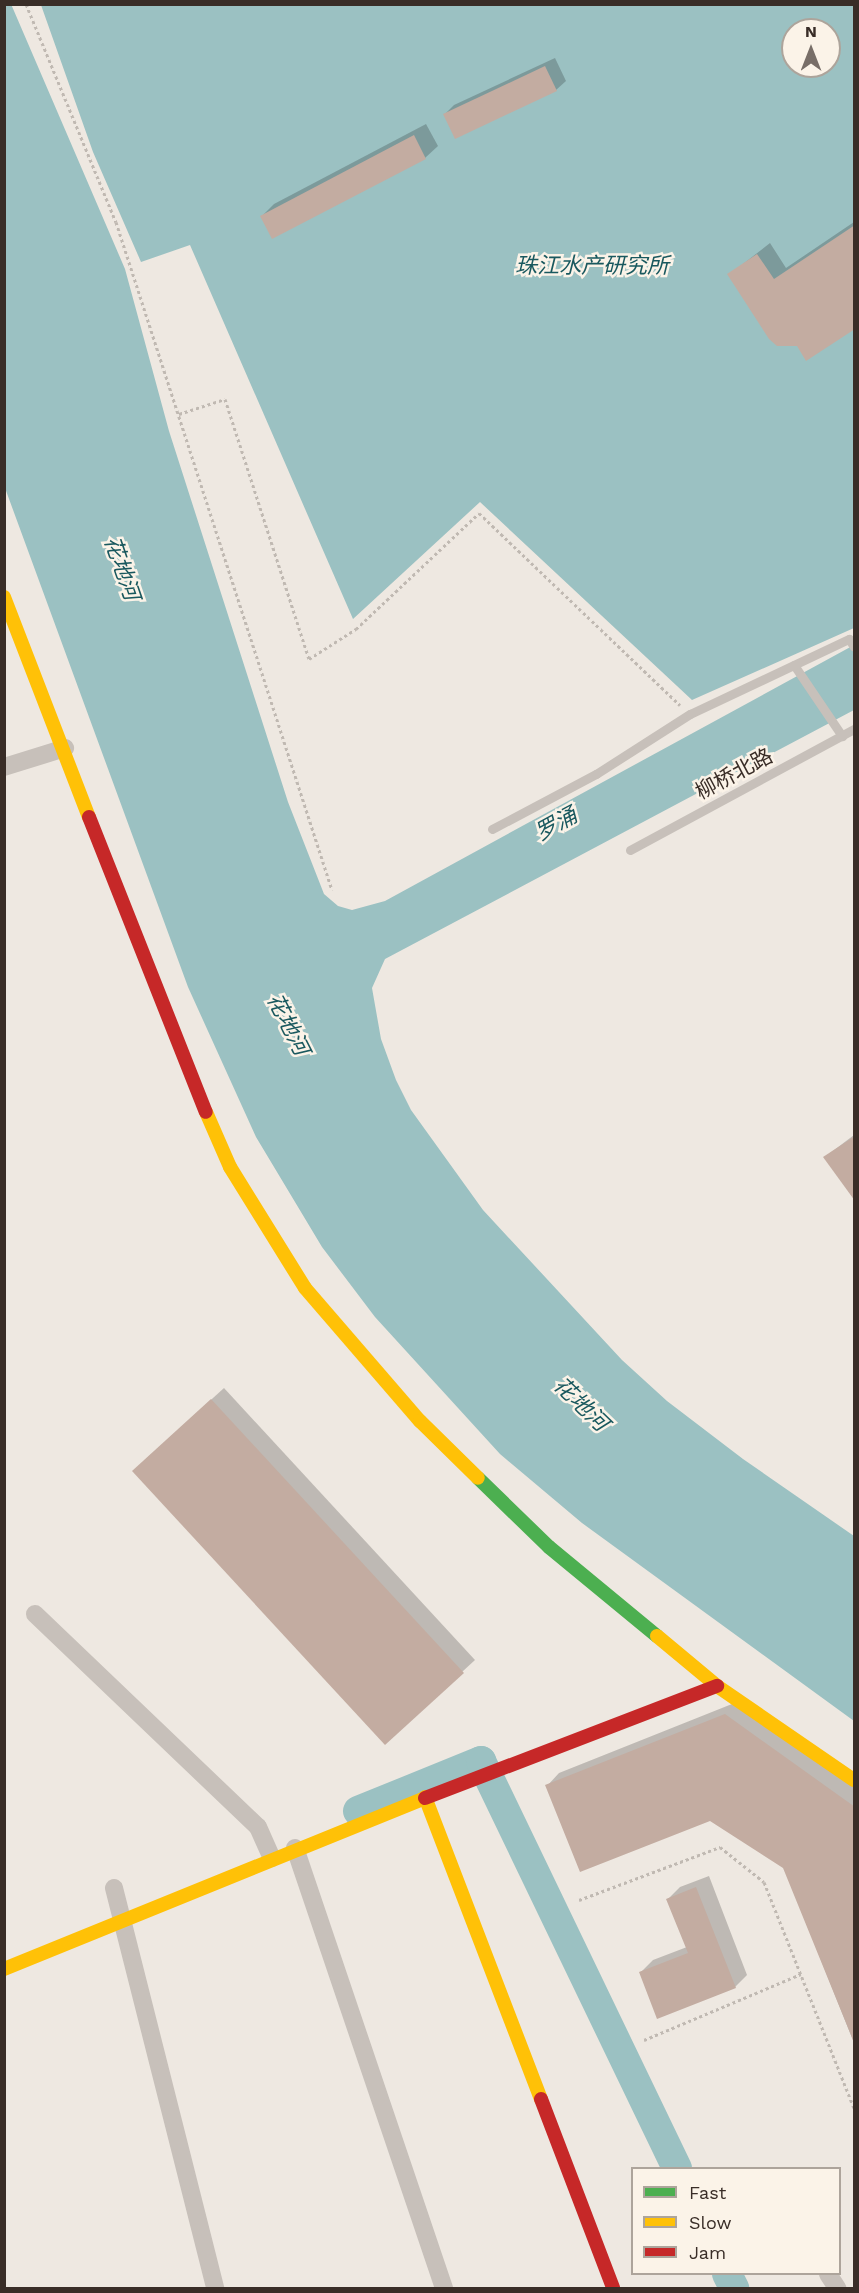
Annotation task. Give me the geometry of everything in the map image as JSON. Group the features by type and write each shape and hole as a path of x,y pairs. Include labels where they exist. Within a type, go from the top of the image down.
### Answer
{"street":[{"path":"4,597 65,748 179,1051 230,1167 305,1288 420,1421 549,1547 717,1686 855,1780"},
{"path":"4,767 65,748"},
{"path":"35,1614 258,1827 272,1858"},
{"path":"4,1969 295,1848 717,1686"},
{"path":"425,1797 613,2289"},
{"path":"295,1848 444,2289"},
{"path":"114,1888 125,1920 215,2289"},
{"path":"829,2275 837,2289"}],"lane":[{"path":"492,829 596,774 690,714 794,665 852,643"},
{"path":"794,665 842,736"},
{"name":"柳桥北路","path":"630,850 855,729"}],"path":[{"path":"26,4 116,222 332,890"},
{"path":"179,414 225,399 309,659 356,629 479,513 690,714"},
{"path":"579,1900 720,1847 764,1882 855,2109"},
{"path":"644,2040 801,1974"}],"water":[{"path":"11,4 125,269 169,431 288,802 324,894 338,906 352,910 385,901 854,645 854,710 385,959 372,988 381,1039 396,1080 411,1110 483,1210 622,1360 667,1401 743,1459 854,1536 854,1721 582,1523 500,1454 375,1317 322,1247 256,1137 188,987 5,488 4,5"},
{"name":"珠江水产研究所","path":"41,5 854,5 854,628 692,700 480,502 353,619 190,245 141,262 93,152"}],"building":[{"path":"545,66 557,91 455,139 443,114"},
{"path":"414,135 426,159 272,239 260,216"},
{"path":"855,225 855,329 806,361 797,346 777,346 769,339 727,274 757,254 774,279"},
{"path":"855,1136 855,1201 823,1157"},
{"path":"211,1399 464,1673 385,1745 132,1471"},
{"path":"725,1714 855,1807 855,2045 783,1868 710,1821 580,1872 545,1785"},
{"path":"696,1887 736,1988 657,2019 639,1972 688,1953 666,1899"}],"waterway":[{"path":"358,1811 481,1761 677,2167"},
{"path":"728,2275 734,2288"}],"traffic: fast":[{"path":"478,1478 549,1547 657,1636"}],"traffic: slow":[{"path":"4,597 89,817"},
{"path":"206,1112 230,1167 305,1288 420,1421 478,1478"},
{"path":"657,1636 717,1686 854,1780"},
{"path":"425,1797 541,2099"},
{"path":"4,1969 425,1798"}],"traffic: jam":[{"path":"89,817 206,1112"},
{"path":"425,1798 717,1686"},
{"path":"541,2099 613,2288"}],"water label":[{"name":"花地河","path":"122,568"},
{"name":"罗涌","path":"556,824"},
{"name":"花地河","path":"288,1024"},
{"name":"花地河","path":"581,1404"}]}
